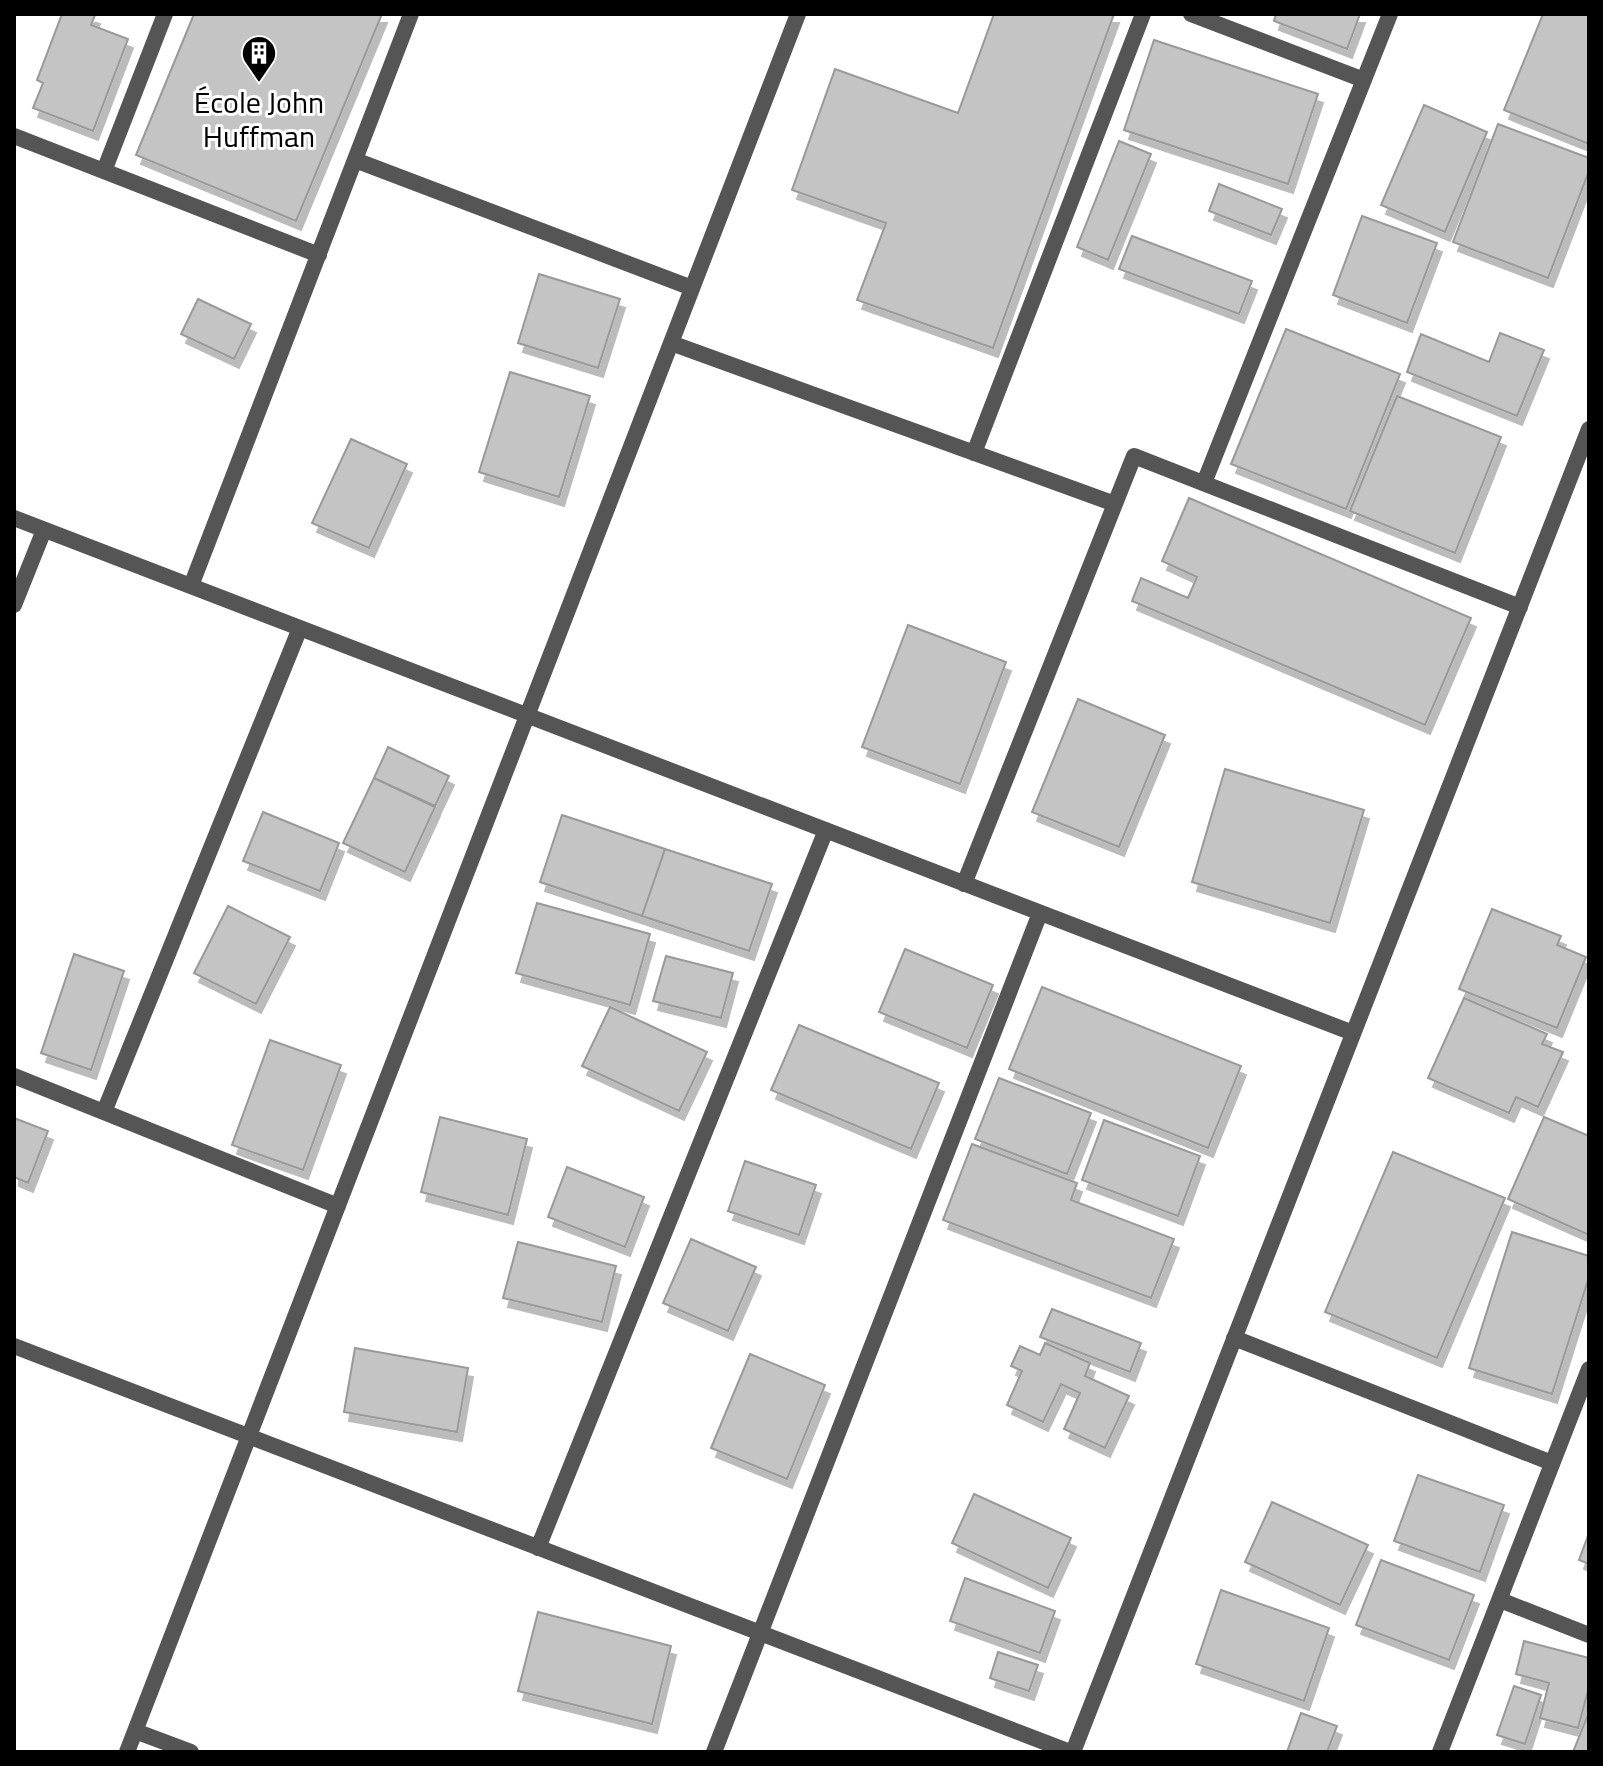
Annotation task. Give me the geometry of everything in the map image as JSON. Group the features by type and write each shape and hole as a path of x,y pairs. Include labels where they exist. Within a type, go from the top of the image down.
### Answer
{"street":[{"path":"104,171 165,14"},
{"path":"191,586 411,14"},
{"path":"127,1752 798,14"},
{"path":"974,453 1143,14"},
{"path":"1191,14 1364,80"},
{"path":"1204,483 1390,14"},
{"path":"14,136 319,255"},
{"path":"355,160 692,288"},
{"path":"671,343 1115,504"},
{"path":"14,1346 1071,1752 1589,429"},
{"path":"964,884 1134,456 1520,607"},
{"path":"14,518 1353,1033"},
{"path":"14,605 44,530"},
{"path":"104,1112 300,628"},
{"path":"538,1548 826,830"},
{"path":"714,1752 1040,913"},
{"path":"14,1076 338,1206"},
{"path":"1234,1338 1552,1463"},
{"path":"1440,1752 1589,1369"},
{"path":"1500,1600 1589,1635"},
{"path":"135,1731 191,1752"}],"building":[{"path":"62,14 95,15 91,25 128,39 93,131 33,108 43,83 37,80"},
{"name":"École John Huffman","path":"194,14 382,14 296,221 136,155"},
{"path":"994,14 1114,14 993,348 857,300 886,223 792,190 835,69 958,113"},
{"path":"1276,14 1360,14 1347,49 1274,21"},
{"path":"1543,14 1589,14 1589,144 1504,110"},
{"path":"1154,40 1318,94 1288,184 1124,130"},
{"path":"1424,105 1487,132 1445,232 1381,205"},
{"path":"1498,124 1589,158 1589,171 1548,278 1453,242"},
{"path":"1119,141 1151,154 1108,260 1077,247"},
{"path":"1219,184 1282,209 1271,235 1209,211"},
{"path":"1362,216 1437,243 1407,323 1333,295"},
{"path":"1132,236 1252,281 1239,314 1119,269"},
{"path":"539,274 620,299 598,368 518,343"},
{"path":"198,299 251,324 234,359 181,334"},
{"path":"1286,329 1400,374 1346,509 1231,464"},
{"path":"1500,333 1544,350 1517,416 1407,372 1421,334 1489,362"},
{"path":"510,372 590,396 559,497 479,472"},
{"path":"1397,396 1501,437 1455,553 1350,511"},
{"path":"351,439 407,464 369,548 312,523"},
{"path":"1189,498 1471,618 1425,725 1132,601 1141,578 1188,598 1197,577 1162,561"},
{"path":"908,625 1006,662 960,784 862,747"},
{"path":"1078,699 1165,735 1119,847 1032,812"},
{"path":"388,747 449,776 435,806 374,778"},
{"path":"1225,769 1364,810 1330,923 1192,882"},
{"path":"374,778 435,807 405,872 343,843"},
{"path":"263,812 339,843 320,891 243,861"},
{"path":"562,815 665,849 642,916 540,882"},
{"path":"665,849 772,884 749,951 642,916"},
{"path":"537,903 650,934 630,1005 516,973"},
{"path":"228,906 290,937 256,1004 194,973"},
{"path":"1492,909 1561,936 1557,945 1586,957 1557,1028 1459,989"},
{"path":"905,949 993,985 967,1048 879,1012"},
{"path":"74,954 124,971 91,1070 41,1053"},
{"path":"666,956 733,973 721,1018 653,1001"},
{"path":"1042,987 1241,1066 1208,1148 1009,1069"},
{"path":"1464,998 1547,1034 1542,1044 1563,1052 1538,1107 1516,1097 1509,1113 1428,1078"},
{"path":"610,1007 707,1052 679,1111 582,1066"},
{"path":"799,1025 939,1083 911,1149 771,1090"},
{"path":"270,1040 341,1065 303,1170 232,1145"},
{"path":"999,1078 1091,1113 1067,1174 975,1139"},
{"path":"440,1117 527,1139 508,1215 421,1192"},
{"path":"1544,1117 1589,1136 1589,1235 1508,1199"},
{"path":"14,1118 48,1131 28,1183 14,1177"},
{"path":"1104,1120 1200,1156 1178,1216 1082,1180"},
{"path":"972,1144 1077,1183 1071,1200 1174,1239 1151,1298 943,1220"},
{"path":"1393,1152 1505,1198 1437,1358 1325,1312"},
{"path":"745,1161 816,1185 799,1235 728,1211"},
{"path":"567,1167 644,1197 625,1247 548,1217"},
{"path":"1512,1232 1589,1256 1589,1277 1552,1394 1469,1368"},
{"path":"691,1239 756,1267 728,1331 663,1303"},
{"path":"518,1242 616,1266 602,1322 503,1298"},
{"path":"1052,1309 1141,1343 1130,1372 1040,1337"},
{"path":"1045,1343 1090,1363 1085,1376 1129,1396 1105,1448 1064,1429 1080,1393 1061,1384 1043,1422 1007,1405 1022,1371 1011,1366 1020,1346 1040,1355"},
{"path":"355,1348 468,1368 457,1432 344,1412"},
{"path":"750,1354 825,1385 787,1479 711,1448"},
{"path":"1418,1475 1504,1505 1480,1572 1394,1541"},
{"path":"974,1494 1071,1538 1048,1588 952,1543"},
{"path":"1272,1502 1368,1545 1340,1605 1245,1562"},
{"path":"1589,1533 1589,1564 1579,1560"},
{"path":"1381,1560 1474,1595 1449,1660 1356,1625"},
{"path":"965,1578 1055,1611 1040,1653 950,1621"},
{"path":"1221,1590 1329,1628 1304,1701 1196,1664"},
{"path":"538,1612 671,1646 652,1724 518,1691"},
{"path":"1524,1641 1589,1658 1589,1687 1578,1728 1540,1718 1549,1683 1516,1674"},
{"path":"998,1652 1038,1665 1029,1691 990,1678"},
{"path":"1514,1686 1541,1695 1525,1744 1497,1735"},
{"path":"1589,1712 1589,1752 1573,1752"},
{"path":"1301,1713 1337,1726 1327,1752 1287,1752"}],"place":[{"name":"École John Huffman","path":"259,84"}]}
